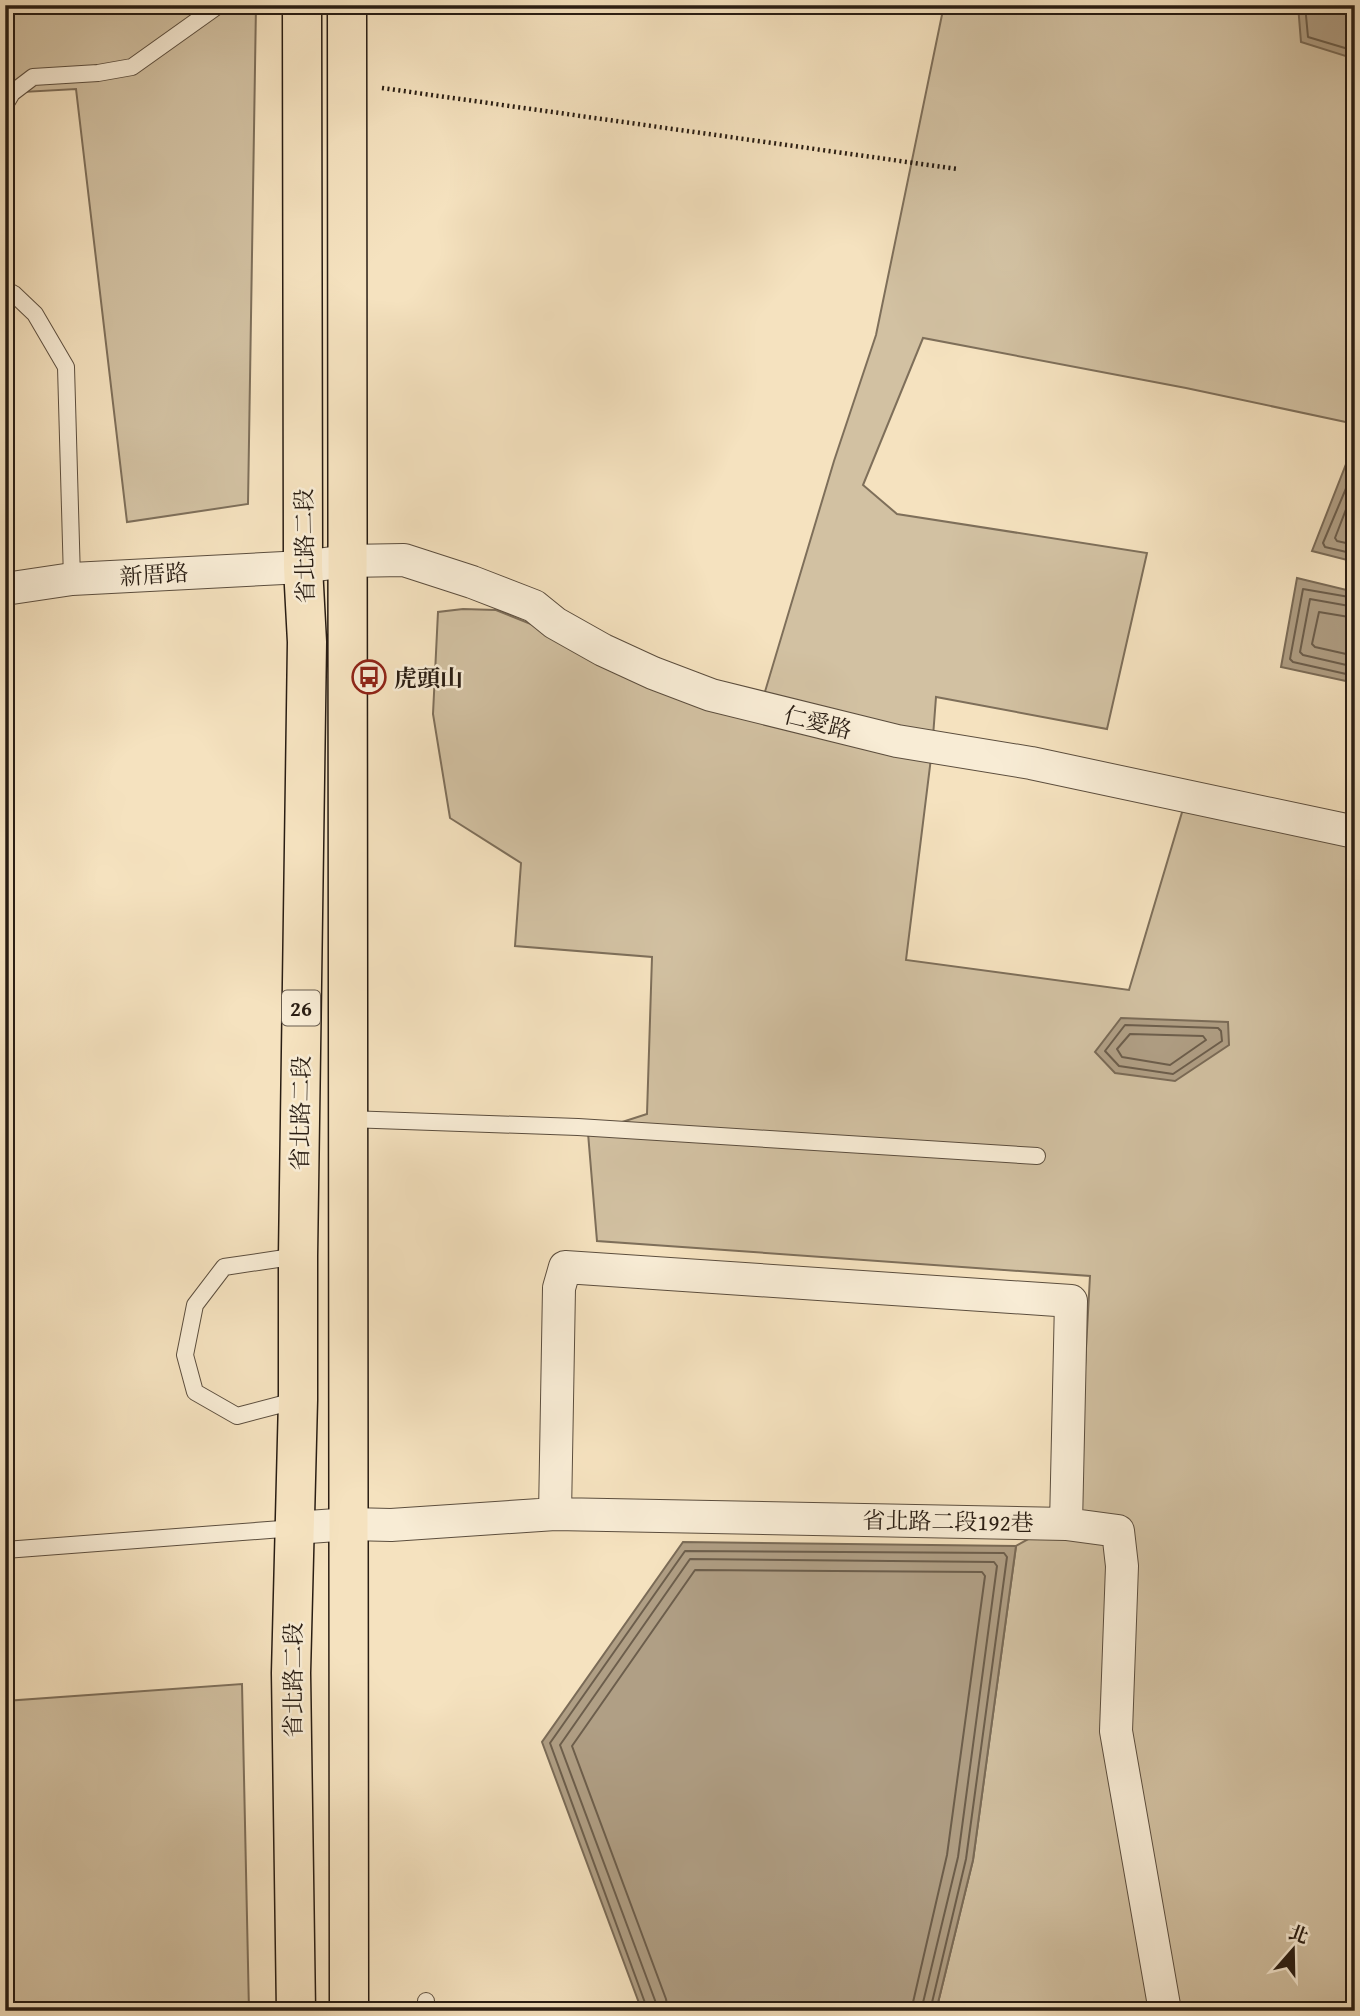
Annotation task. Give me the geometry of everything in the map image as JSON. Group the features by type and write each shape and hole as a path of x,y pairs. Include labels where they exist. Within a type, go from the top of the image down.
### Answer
{"main road":[{"name":"省北路二段","path":"296,2011 291,1673 298,1400 307,642 303,568 302,5"},
{"name":"省北路二段","path":"347,5 349,2011"}],"street":[{"name":"仁愛路","path":"303,568 346,561 404,560 534,606 579,638 628,662 711,695 897,741 1031,763 1355,832"},
{"name":"新厝路","path":"5,589 72,579 303,568"},
{"path":"555,1514 559,1287 565,1267 1071,1301 1066,1524"},
{"name":"省北路二段192巷","path":"295,1528 350,1524 391,1525 555,1514 1066,1524 1118,1531 1122,1566 1116,1731 1165,2011"}],"lane":[{"path":"5,105 12,93 33,78 98,73 132,67 219,5"},
{"path":"5,289 35,314 66,367 72,579"},
{"path":"348,1119 578,1127 1037,1156"},
{"path":"298,1256 224,1267 194,1305 185,1355 195,1392 237,1416 298,1400"},
{"path":"5,1550 295,1528"}],"path":[{"path":"346,83 957,169"}],"shaded area":[{"path":"5,5 256,5 248,504 127,522 76,89 5,93"},
{"path":"944,5 1355,5 1355,424 1186,388 923,338 863,485 897,514 1147,553 1107,729 936,697 906,960 1129,990 1183,809 1355,839 1355,2011 936,2011 973,1860 1016,1546 1077,1512 1090,1276 597,1241 588,1133 647,1114 652,957 515,946 521,863 450,818 433,714 438,612 463,609 496,610 758,715 834,461 876,335"},
{"path":"242,1684 249,2011 5,2011 5,1701"}],"water":[{"path":"1298,5 1355,5 1355,59 1301,42"},
{"path":"1348,459 1355,460 1355,562 1312,551"},
{"path":"1297,578 1355,592 1355,683 1281,667"},
{"path":"1121,1018 1228,1022 1229,1045 1175,1081 1115,1073 1095,1052"},
{"path":"683,1542 1016,1546 973,1860 936,2011 642,2011 542,1742"}],"place":[{"name":"虎頭山","path":"369,677"}]}
